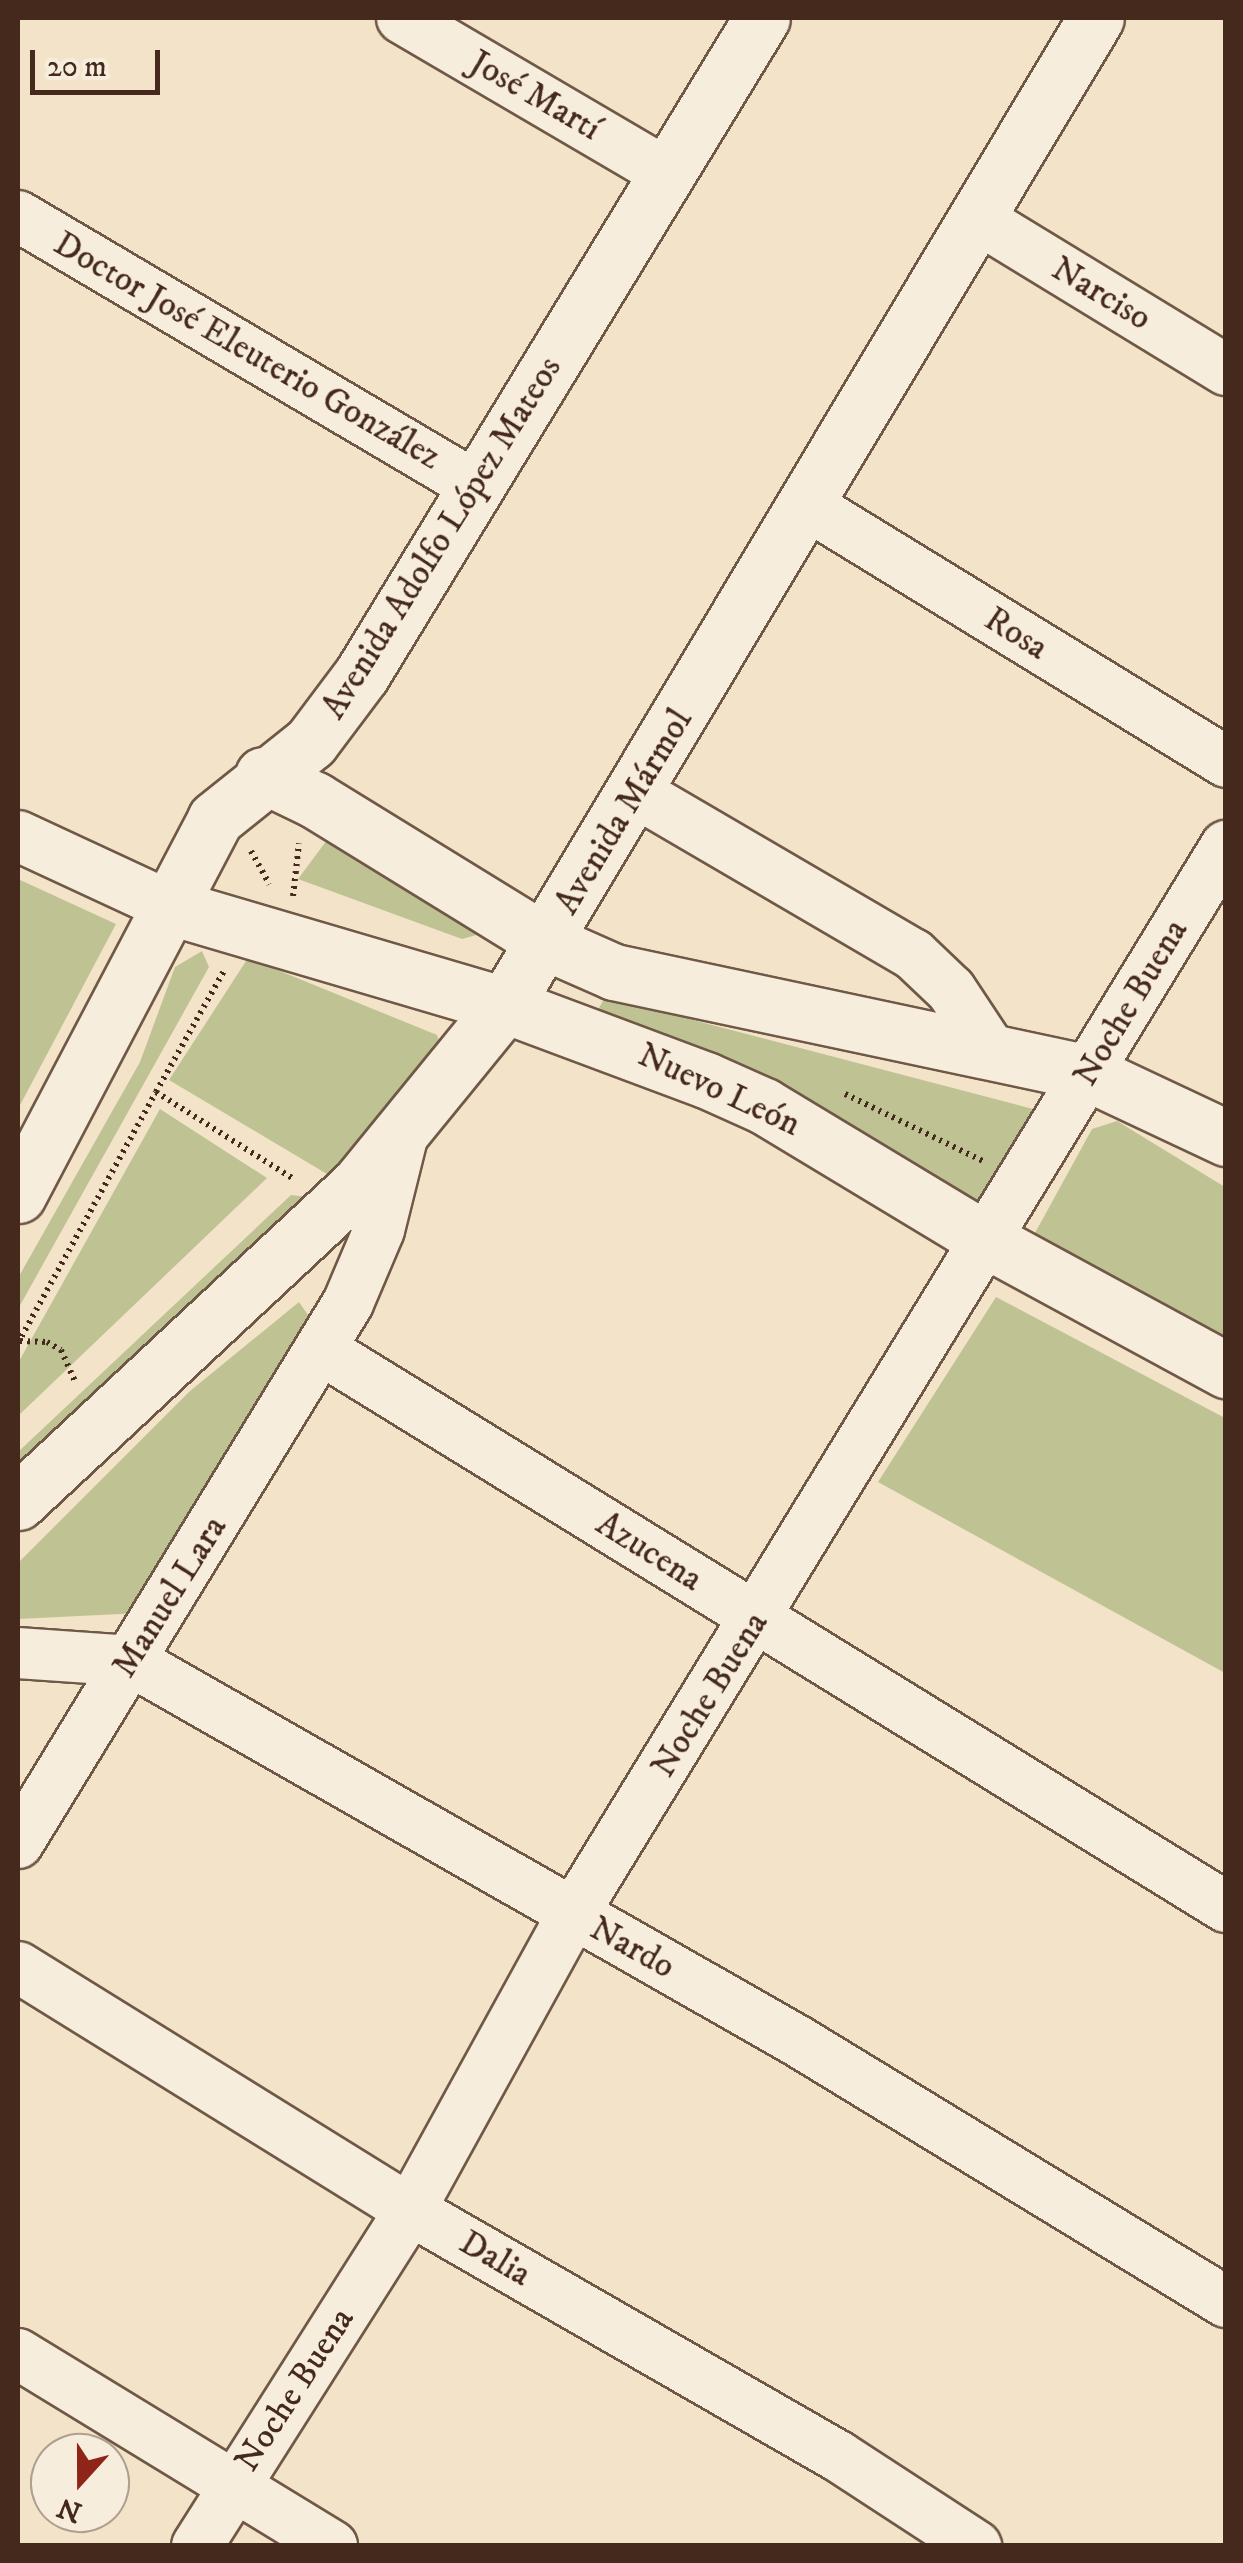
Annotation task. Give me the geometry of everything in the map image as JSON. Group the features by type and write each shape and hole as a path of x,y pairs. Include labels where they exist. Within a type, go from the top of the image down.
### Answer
{"street":[{"name":"José Martí","path":"402,18 668,174"},
{"name":"Avenida Adolfo López Mateos","path":"18,1195 215,819 263,776 290,762 338,707 478,487 762,18"},
{"name":"Avenida Mármol","path":"18,1502 323,1220 404,1134 505,1005 637,793 1096,18"},
{"name":"Doctor José Eleuterio González","path":"18,216 478,487"},
{"name":"Narciso","path":"977,218 1226,370"},
{"name":"Rosa","path":"807,506 1226,762"},
{"name":"Nuevo León","path":"263,776 315,800 546,942 648,982 990,1049 1088,1073 1226,1138"},
{"path":"637,793 913,954 951,990 990,1049"},
{"path":"18,836 171,907"},
{"name":"Noche Buena","path":"197,2546 410,2210 572,1914 758,1619 1226,846"},
{"name":"Nuevo León","path":"171,907 505,1005 642,1052 764,1106 988,1241 1226,1370"},
{"path":"322,1350 379,1230 404,1134"},
{"name":"Azucena","path":"322,1350 1226,1907"},
{"name":"Manuel Lara","path":"18,1843 322,1350"},
{"name":"Nardo","path":"18,1653 131,1660 796,2040 1226,2302"},
{"name":"Dalia","path":"18,1968 410,2210 838,2456 976,2546"},
{"path":"18,2354 332,2546"}],"path":[{"path":"75,1381 62,1350 47,1342 18,1342 233,954"},
{"path":"156,1092 294,1177 279,1191"},
{"path":"61,1394 90,1367"}],"green space":[{"path":"327,840 487,932 462,939 298,879"},
{"path":"18,879 116,924 18,1109"},
{"path":"202,951 209,967 18,1309 18,1278 140,1062 175,967"},
{"path":"248,958 437,1035 445,1059 332,1177 169,1080"},
{"path":"605,997 1033,1109 1029,1132 968,1212 592,1021"},
{"path":"160,1109 267,1178 18,1416 18,1363"},
{"path":"1117,1121 1225,1187 1225,1356 1024,1253 1092,1129"},
{"path":"291,1195 317,1198 18,1471 18,1452"},
{"path":"996,1297 1225,1418 1225,1673 878,1482"},
{"path":"299,1302 313,1322 141,1613 18,1619 18,1563 190,1391"}]}
